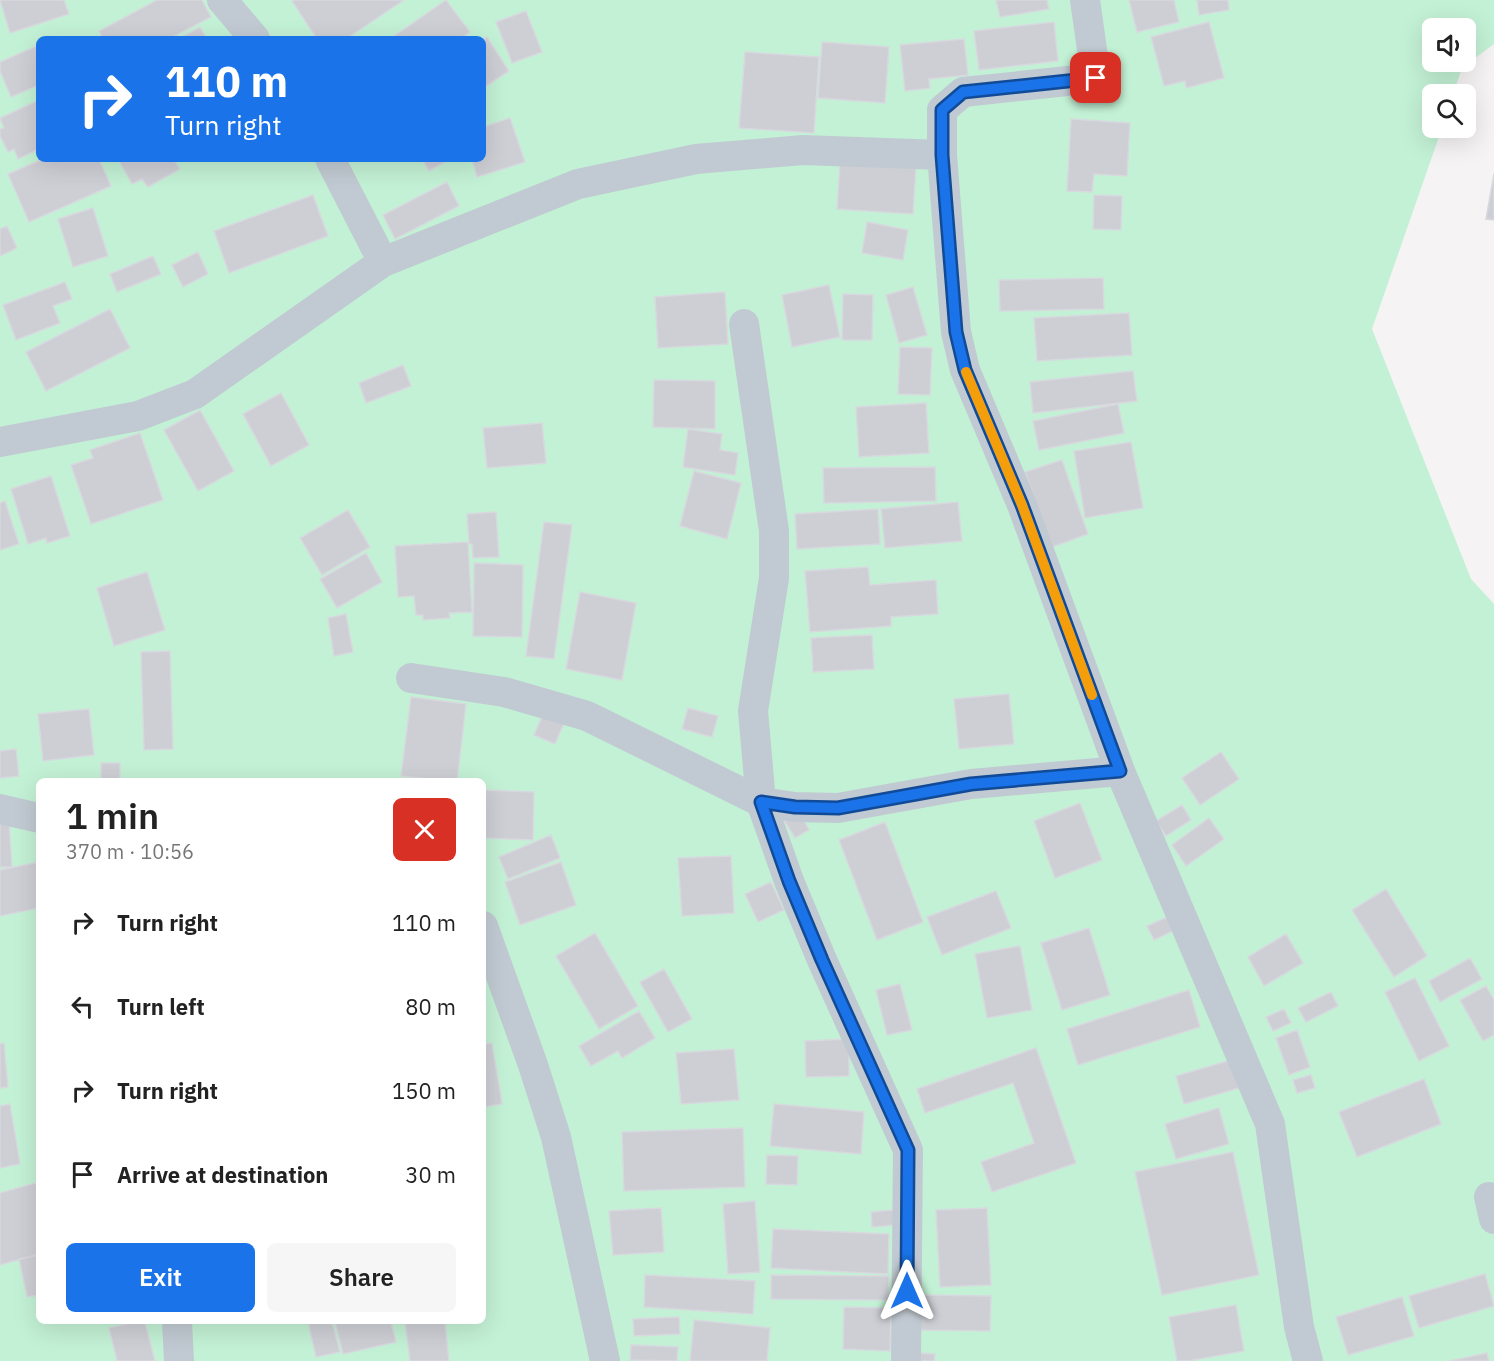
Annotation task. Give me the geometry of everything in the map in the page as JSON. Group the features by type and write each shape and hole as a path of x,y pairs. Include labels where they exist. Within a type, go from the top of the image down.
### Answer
{"street":[{"path":"222,0 252,36"},
{"path":"1085,0 1096,78 963,92 942,110 942,155 956,332 965,370 1022,505 1120,771 1270,1124 1299,1327 1308,1361"},
{"path":"0,442 138,416 195,394 383,262 578,184 696,159 803,150 942,155"},
{"path":"332,162 383,262"},
{"path":"744,324 774,531 774,578 753,711 761,802 789,881 822,960 908,1150 906,1361"},
{"path":"411,678 504,692 587,716 761,802 795,807 838,808 971,784 1120,771"},
{"path":"0,809 36,817"},
{"path":"486,934 556,1137 605,1361"},
{"path":"177,1324 179,1361"}],"green space":[{"path":"0,0 1494,0 1494,44 1476,58 1476,18 1422,18 1422,72 1461,72 1456,84 1422,84 1422,138 1439,138 1372,329 1471,579 1494,604 1494,1361 0,1361"}],"building":[{"path":"0,0 64,0 69,14 10,33"},
{"path":"157,0 202,0 211,17 175,36 102,36 99,31"},
{"path":"404,0 350,36 315,36 292,1"},
{"path":"446,0 470,32 464,36 394,36"},
{"path":"996,0 1047,0 1049,9 1000,17"},
{"path":"1129,0 1174,0 1179,22 1137,32"},
{"path":"1197,0 1228,0 1229,10 1199,15"},
{"path":"526,11 542,52 512,63 496,22"},
{"path":"1054,22 1058,61 979,70 974,31"},
{"path":"1209,22 1224,78 1186,88 1185,81 1164,86 1151,37"},
{"path":"200,27 205,36 184,36"},
{"path":"486,38 509,71 486,86"},
{"path":"964,39 968,75 929,79 930,88 905,91 900,45"},
{"path":"822,42 889,47 885,103 818,98"},
{"path":"36,46 36,86 11,97 0,71 0,62"},
{"path":"745,52 819,57 814,133 739,128"},
{"path":"36,101 36,150 18,159 14,149 8,152 0,136 0,129 4,128 0,118"},
{"path":"510,118 525,162 477,177 473,162 486,162 486,126"},
{"path":"1071,119 1130,123 1127,176 1094,174 1092,192 1067,191"},
{"path":"36,162 100,162 111,186 29,222 8,174"},
{"path":"120,162 175,162 180,169 148,187 142,179 132,184"},
{"path":"424,162 445,162 429,171"},
{"path":"840,162 916,167 913,214 837,209"},
{"path":"1494,174 1494,220 1486,219"},
{"path":"447,182 459,206 395,239 383,215"},
{"path":"313,195 328,236 229,273 214,231"},
{"path":"1094,195 1122,196 1121,230 1093,229"},
{"path":"93,208 108,256 73,267 58,219"},
{"path":"867,222 908,230 903,260 862,253"},
{"path":"7,226 17,248 0,256 0,229"},
{"path":"198,252 208,274 183,287 172,265"},
{"path":"153,256 161,274 117,292 110,274"},
{"path":"1103,278 1104,309 1000,311 999,280"},
{"path":"65,282 72,299 53,306 60,323 16,340 3,305"},
{"path":"829,285 840,337 792,347 782,295"},
{"path":"913,287 927,335 899,343 886,295"},
{"path":"725,292 728,344 658,348 655,297"},
{"path":"843,294 873,295 872,340 842,340"},
{"path":"110,309 130,348 46,391 26,352"},
{"path":"1129,313 1132,355 1037,361 1034,318"},
{"path":"900,347 932,348 930,395 898,394"},
{"path":"403,365 411,386 366,403 359,383"},
{"path":"1133,371 1137,401 1033,413 1030,382"},
{"path":"654,380 715,381 715,429 653,427"},
{"path":"281,393 309,445 271,466 243,414"},
{"path":"926,403 929,453 859,457 856,407"},
{"path":"1118,404 1124,433 1039,450 1033,421"},
{"path":"200,410 234,471 198,491 164,430"},
{"path":"542,423 546,463 487,468 483,428"},
{"path":"688,429 722,434 720,450 738,453 735,475 683,467"},
{"path":"140,433 163,500 91,524 71,465 93,458 90,450"},
{"path":"1131,442 1143,508 1085,518 1074,451"},
{"path":"1062,460 1088,534 1052,547 1025,472"},
{"path":"935,467 936,501 824,503 823,468"},
{"path":"694,471 741,483 727,539 680,526"},
{"path":"51,476 70,536 47,543 46,538 28,544 11,489"},
{"path":"5,501 19,544 0,550 0,503"},
{"path":"958,502 962,541 885,548 881,509"},
{"path":"878,509 880,544 797,549 795,514"},
{"path":"348,510 370,547 322,575 300,538"},
{"path":"496,512 499,557 473,558 472,544 469,544 467,514"},
{"path":"544,522 572,525 554,659 526,656"},
{"path":"468,542 472,612 449,613 450,618 423,620 423,615 416,615 414,596 398,597 395,546"},
{"path":"366,553 382,582 337,608 320,579"},
{"path":"474,563 523,565 522,637 473,636"},
{"path":"868,567 870,585 936,580 938,614 891,617 891,626 810,632 805,571"},
{"path":"147,572 165,630 114,646 97,588"},
{"path":"580,592 636,603 622,680 566,669"},
{"path":"346,614 353,652 334,656 328,618"},
{"path":"872,635 874,669 813,672 811,638"},
{"path":"170,651 173,749 144,750 141,652"},
{"path":"1009,694 1014,744 959,749 954,699"},
{"path":"411,697 466,704 457,778 401,776"},
{"path":"688,708 718,716 712,737 682,729"},
{"path":"89,709 94,755 43,761 38,714"},
{"path":"544,712 565,721 555,744 534,735"},
{"path":"16,749 19,776 0,778 0,751"},
{"path":"1221,752 1239,779 1200,805 1182,778"},
{"path":"101,763 120,763 120,778 101,778"},
{"path":"486,790 534,792 533,840 486,838"},
{"path":"1080,803 1102,860 1055,878 1034,821"},
{"path":"1182,805 1191,820 1166,836 1156,821"},
{"path":"799,811 809,830 795,838 784,820"},
{"path":"1209,818 1224,839 1186,866 1172,845"},
{"path":"0,821 9,821 12,867 0,867"},
{"path":"885,822 923,922 877,940 839,840"},
{"path":"551,835 560,858 508,879 499,857"},
{"path":"731,856 734,913 682,916 678,858"},
{"path":"561,862 576,905 520,925 505,882"},
{"path":"36,863 36,909 0,916 0,870"},
{"path":"771,882 784,910 758,922 745,894"},
{"path":"1386,889 1427,956 1394,977 1352,910"},
{"path":"996,891 1011,928 942,955 927,917"},
{"path":"1167,917 1173,931 1154,940 1147,926"},
{"path":"1089,928 1110,995 1062,1010 1041,943"},
{"path":"595,933 638,1006 599,1029 556,956"},
{"path":"1286,934 1303,963 1264,986 1248,957"},
{"path":"1020,946 1032,1010 987,1018 975,954"},
{"path":"1470,958 1482,979 1440,1002 1429,981"},
{"path":"664,969 692,1019 668,1032 640,982"},
{"path":"1415,978 1449,1046 1419,1061 1385,992"},
{"path":"900,984 912,1030 887,1035 876,990"},
{"path":"1486,986 1494,1000 1494,1035 1483,1041 1460,1000"},
{"path":"1189,990 1200,1027 1078,1065 1067,1029"},
{"path":"1331,992 1338,1006 1306,1022 1298,1008"},
{"path":"1284,1009 1291,1023 1273,1031 1266,1017"},
{"path":"639,1011 655,1038 622,1058 618,1051 591,1066 579,1046"},
{"path":"1297,1030 1310,1067 1289,1075 1276,1038"},
{"path":"849,1039 849,1076 806,1077 805,1041"},
{"path":"4,1043 8,1087 0,1088 0,1044"},
{"path":"492,1043 502,1104 486,1107 486,1044"},
{"path":"1036,1048 1076,1163 992,1192 981,1162 1034,1143 1013,1083 925,1113 917,1089"},
{"path":"734,1049 739,1100 681,1104 676,1053"},
{"path":"1231,1060 1239,1088 1184,1104 1176,1076"},
{"path":"1311,1075 1315,1088 1297,1093 1293,1080"},
{"path":"1424,1079 1441,1124 1357,1157 1339,1112"},
{"path":"10,1104 20,1164 0,1168 0,1106"},
{"path":"774,1104 864,1112 861,1154 770,1146"},
{"path":"1219,1108 1229,1144 1176,1159 1165,1124"},
{"path":"743,1128 745,1187 624,1191 622,1132"},
{"path":"1233,1152 1259,1275 1162,1295 1135,1172"},
{"path":"767,1155 798,1156 797,1185 766,1184"},
{"path":"36,1183 36,1255 0,1265 0,1193"},
{"path":"755,1201 760,1272 728,1274 723,1204"},
{"path":"661,1208 664,1252 613,1255 609,1211"},
{"path":"987,1208 991,1285 940,1287 936,1210"},
{"path":"893,1210 895,1225 872,1227 871,1212"},
{"path":"773,1229 889,1234 888,1274 771,1268"},
{"path":"36,1256 36,1296 27,1297 19,1259"},
{"path":"1485,1274 1494,1306 1419,1328 1409,1296"},
{"path":"645,1275 755,1281 753,1314 644,1307"},
{"path":"771,1275 889,1276 888,1300 771,1299"},
{"path":"920,1295 991,1296 990,1331 920,1330"},
{"path":"1402,1297 1414,1336 1348,1355 1336,1317"},
{"path":"1236,1305 1244,1351 1177,1361 1169,1317"},
{"path":"844,1307 891,1308 890,1351 843,1349"},
{"path":"679,1317 680,1334 634,1336 633,1319"},
{"path":"694,1320 770,1328 767,1361 690,1361"},
{"path":"126,1324 146,1324 155,1361 117,1361 109,1328"},
{"path":"308,1324 333,1324 340,1352 316,1357"},
{"path":"336,1324 392,1324 396,1342 343,1354"},
{"path":"405,1324 445,1324 449,1361 410,1361"},
{"path":"631,1345 678,1347 677,1361 630,1360"},
{"path":"920,1353 935,1354 934,1361 920,1361"},
{"path":"1487,1353 1489,1361 1450,1361"}],"slow traffic":[{"path":"966,372 1022,505 1092,695"}],"route":[{"path":"907,1291 908,1150 822,960 789,881 761,802 795,807 838,808 971,784 1120,771 1022,505 965,370 956,332 942,155 942,110 963,92 1096,78"}]}
